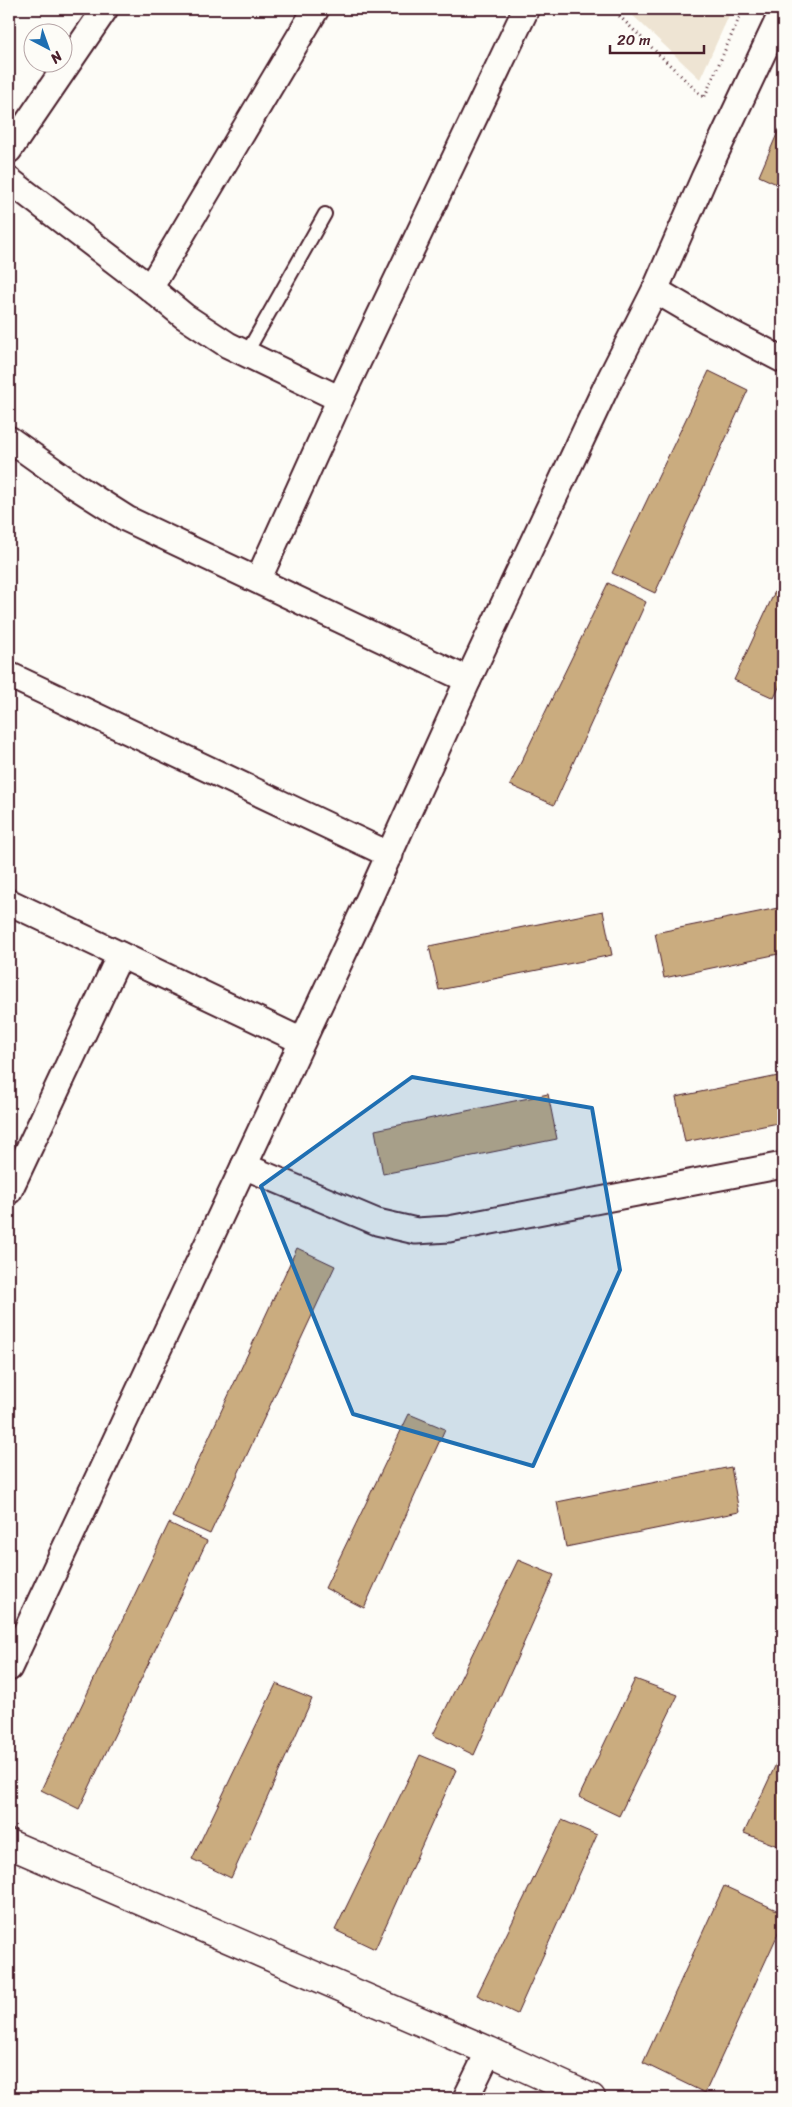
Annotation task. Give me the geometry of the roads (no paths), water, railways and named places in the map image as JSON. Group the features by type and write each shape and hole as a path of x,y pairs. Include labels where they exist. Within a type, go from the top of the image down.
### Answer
{"street":[{"path":"9,150 105,9"},
{"path":"150,288 316,9"},
{"path":"258,580 340,399 526,9"},
{"path":"9,1668 390,855 468,680 607,385 655,290 704,178 783,10"},
{"path":"9,180 206,331 246,354 340,399"},
{"path":"655,290 708,321 783,360"},
{"path":"9,439 75,486 127,519 468,680"},
{"path":"9,675 390,855"},
{"path":"9,902 302,1041"},
{"path":"9,1191 120,955"},
{"path":"244,1166 376,1222 416,1231 449,1230 783,1165"},
{"path":"9,1844 488,2051 591,2098"},
{"path":"466,2098 488,2051"}],"lane":[{"path":"246,354 325,214"}]}
